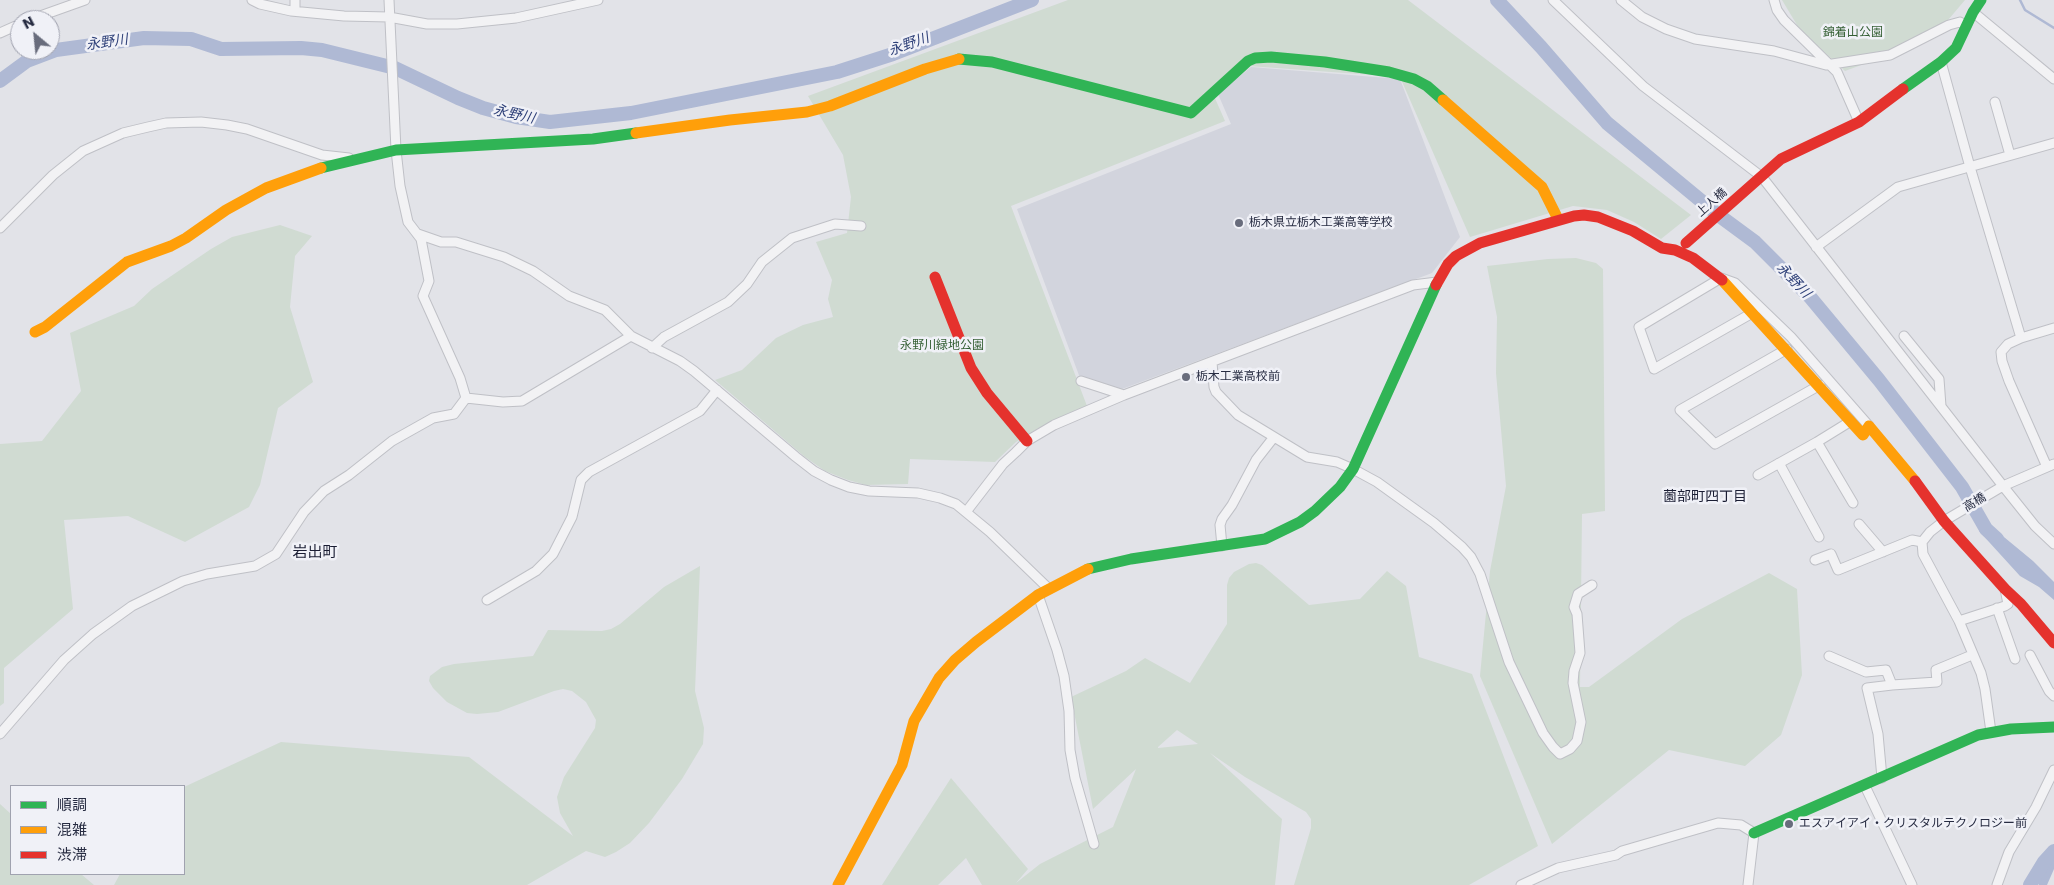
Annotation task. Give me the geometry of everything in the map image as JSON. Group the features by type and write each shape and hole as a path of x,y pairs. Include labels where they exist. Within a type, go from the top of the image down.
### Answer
{"street":[{"path":"57,10 85,0"},
{"path":"252,0 260,4 295,11 344,16 389,17 427,24 480,23 516,18 598,0"},
{"path":"295,0 295,11"},
{"path":"389,0 396,150 400,186 408,222 418,234 429,281 423,296 460,378 466,398"},
{"path":"1553,0 1644,86 1758,180 1816,247 1941,407 2000,488 2054,544"},
{"path":"1622,0 1642,17 1666,29 1695,39 1737,44 1830,65 1890,55 1949,25 1960,22 1966,26"},
{"path":"1774,0 1777,10 1784,20 1837,72 1860,122"},
{"name":"上人橋","path":"1686,243 1790,154 1860,122 1941,62 1956,48 1973,12 1981,0"},
{"path":"1973,12 2054,79"},
{"path":"35,332 45,327 127,262 171,246 186,238 226,210 266,188 319,168 396,150 593,139 730,120 807,112 830,106 926,69 959,59 992,62 1191,113 1248,61 1255,58 1271,57 1389,72 1420,82 1542,187 1558,219"},
{"path":"1941,62 2021,338"},
{"path":"1995,102 2010,155"},
{"path":"0,228 53,175 83,151 123,133 166,123 201,122 247,128 322,155 355,159"},
{"path":"1816,247 1898,187 2054,142"},
{"path":"838,885 902,765 914,721 939,678 976,642 1038,596 1078,573 1131,559 1265,539 1300,522 1326,502 1353,469 1437,282 1448,264 1465,250 1486,241 1558,219 1584,215 1632,230 1662,248 1675,250 1699,262 1722,278 1788,349 1862,435 1869,426"},
{"path":"652,348 664,337 728,302 747,284 762,262 792,238 835,224 861,226"},
{"path":"418,234 441,242 456,242 504,257 533,271 569,296 604,310 631,336 680,361 796,457 831,480 849,487 869,491 918,493 956,504 1049,589"},
{"path":"1675,250 1686,243"},
{"path":"936,277 971,368 987,393 1027,442"},
{"path":"1722,278 1639,327 1654,369 1754,312"},
{"path":"1722,278 1735,283 1752,298 1829,379 1948,518 2005,589 2021,604 2054,644"},
{"path":"966,512 1003,464 1027,442 1072,416 1413,285 1422,282 1437,282"},
{"path":"2051,466 2002,361 2001,352 2008,344 2021,338 2054,328"},
{"path":"466,398 503,402 522,401 631,336"},
{"path":"1904,336 1939,379 1941,407"},
{"path":"1788,349 1680,410 1715,444 1820,385"},
{"path":"1212,362 1216,392 1238,415 1307,457 1337,462 1383,487 1434,523 1471,557 1480,574 1508,662 1544,732 1553,747 1560,754 1570,749 1577,741 1581,722 1573,683 1574,671 1580,653 1577,614 1574,607 1578,594 1592,585"},
{"path":"1081,381 1124,395"},
{"path":"486,600 536,571 553,554 572,517 581,480 589,472 700,411 717,390"},
{"path":"0,734 64,660 93,634 132,606 183,580 254,566 276,554 304,512 324,491 350,475 392,441 433,418 454,414 466,398"},
{"path":"1758,474 1851,421"},
{"path":"1222,546 1220,525 1222,519 1232,505 1256,460 1274,437"},
{"path":"1817,442 1853,503"},
{"path":"1779,463 1819,536"},
{"name":"高橋","path":"1922,542 1930,532 1948,518 2000,488 2051,466"},
{"path":"1859,524 1883,552"},
{"path":"1816,560 1831,554 1838,570 1912,540 1922,542 1923,554 1959,621 1981,673 1991,732"},
{"path":"1959,621 2008,604 2005,589"},
{"path":"1038,596 1064,676 1069,711 1070,750 1075,778 1094,844"},
{"path":"1997,608 2015,659"},
{"path":"1882,778 1878,734 1868,688 1937,682 1936,670 1972,655"},
{"path":"2030,655 2049,692 2054,696"},
{"path":"1830,656 1866,672 1886,670 1892,685"},
{"path":"1754,833 1865,786 1945,748 1991,732 2054,727"},
{"path":"1997,885 2009,852 2036,807 2054,770"},
{"path":"1865,786 1912,885"},
{"path":"1521,885 1558,868 1616,855 1622,851 1718,823 1741,825 1754,833"},
{"path":"1748,885 1754,833"}],"shaded area":[{"name":"栃木県立栃木工業高等学校","path":"1251,67 1400,79 1460,237 1432,273 1122,389 1080,378 1017,209 1231,124 1218,94"}],"green space":[{"name":"永野川緑地公園","path":"1068,0 1408,0 1691,215 1661,239 1634,222 1607,210 1573,206 1470,237 1400,77 1249,66 1214,96 1225,121 1011,206 1087,406 1037,429 1016,442 995,462 910,459 908,484 866,485 825,471 805,457 715,380 742,370 776,338 803,325 833,317 828,299 832,280 816,242 847,233 851,197 843,155 808,96"},
{"name":"錦着山公園","path":"1782,0 1965,0 1932,39 1845,71 1800,30"},
{"path":"280,225 312,236 295,256 290,307 313,382 278,408 260,485 249,507 185,542 128,516 64,520 73,609 4,668 4,703 0,706 0,444 42,441 81,391 70,333 134,306 152,289 232,237"},
{"path":"1576,258 1596,263 1603,269 1605,511 1582,514 1580,687 1589,687 1682,619 1769,573 1797,589 1802,675 1781,735 1745,766 1669,750 1552,844 1480,676 1490,571 1506,486 1496,373 1497,317 1487,266 1548,259"},
{"path":"1256,563 1262,565 1309,605 1360,599 1387,571 1406,586 1419,657 1472,674 1538,846 1469,885 1294,885 1311,828 1311,819 1306,812 1245,777 1210,753 1282,819 1275,885 982,885 966,858 938,885 882,885 951,778 1028,869 1016,883 1040,864 1113,827 1136,769 1093,809 1071,697 1126,671 1145,658 1190,683 1227,624 1227,585 1229,578 1234,572 1249,564","holes":["1177,730 1198,744 1158,748"]},
{"path":"700,566 695,691 704,728 703,744 682,779 649,823 630,843 616,852 605,857 586,851 527,885 114,885 119,875 185,875 185,787 281,742 469,757 573,836 560,813 557,797 564,777 595,728 596,720 586,702 572,691 563,689 498,712 467,713 447,702 433,688 429,681 430,676 442,667 454,664 533,656 548,630 602,631 611,629 620,624 664,587"},
{"path":"0,804 10,813 10,875 82,875 94,885 0,885"}],"water":[{"path":"1987,523 2033,561 2054,582 2054,600 2039,587 2020,576 1979,531"},
{"path":"2054,844 2054,869 2047,885 2039,885 2039,874"}],"waterway":[{"name":"永野川","path":"0,81 27,61 56,50 144,38 191,39 221,49 301,48 322,50 395,68 483,108 516,117 550,122 631,113 837,72 893,54 1032,0"},
{"name":"永野川","path":"1497,0 1607,123 1717,214 1755,242 1810,297 1879,380 1962,487 1986,529 1997,539"},
{"path":"2020,0 2025,10 2054,28"},
{"name":"永野川","path":"2030,885 2044,862 2054,851"}],"traffic: fast":[{"path":"1903,89 1941,62 1956,48 1973,12 1981,0"},
{"path":"959,59 992,62 1191,113 1248,61 1255,58 1271,57 1325,62 1389,72 1414,79 1427,86 1443,100"},
{"path":"321,168 396,150 593,139 636,133"},
{"path":"1088,569 1131,559 1265,539 1300,522 1315,511 1340,487 1353,469 1436,285"},
{"path":"1754,833 1978,735 2011,729 2054,727"}],"traffic: slow":[{"path":"636,133 807,112 830,106 925,69 959,59"},
{"path":"1443,100 1542,187 1558,219"},
{"path":"35,332 45,327 127,262 171,246 186,238 226,210 266,188 321,168"},
{"path":"1722,280 1863,435 1869,426 1915,481"},
{"path":"838,885 902,765 914,721 939,678 955,660 976,642 1038,595 1088,569"}],"traffic: jam":[{"path":"1686,243 1781,159 1859,122 1903,89"},
{"path":"1436,285 1448,264 1456,256 1480,243 1574,216 1584,215 1598,217 1633,231 1662,248 1675,250 1693,258 1722,280"},
{"path":"935,277 971,368 987,393 1027,441"},
{"path":"1915,481 1944,521 2005,589 2021,604 2054,643"}],"place":[{"name":"栃木県立栃木工業高等学校","path":"1239,223"},
{"name":"栃木工業高校前","path":"1186,377"},
{"name":"エスアイアイ・クリスタルテクノロジー前","path":"1789,824"}],"district":[{"name":"薗部町四丁目","path":"1705,497"},
{"name":"岩出町","path":"315,553"}]}
